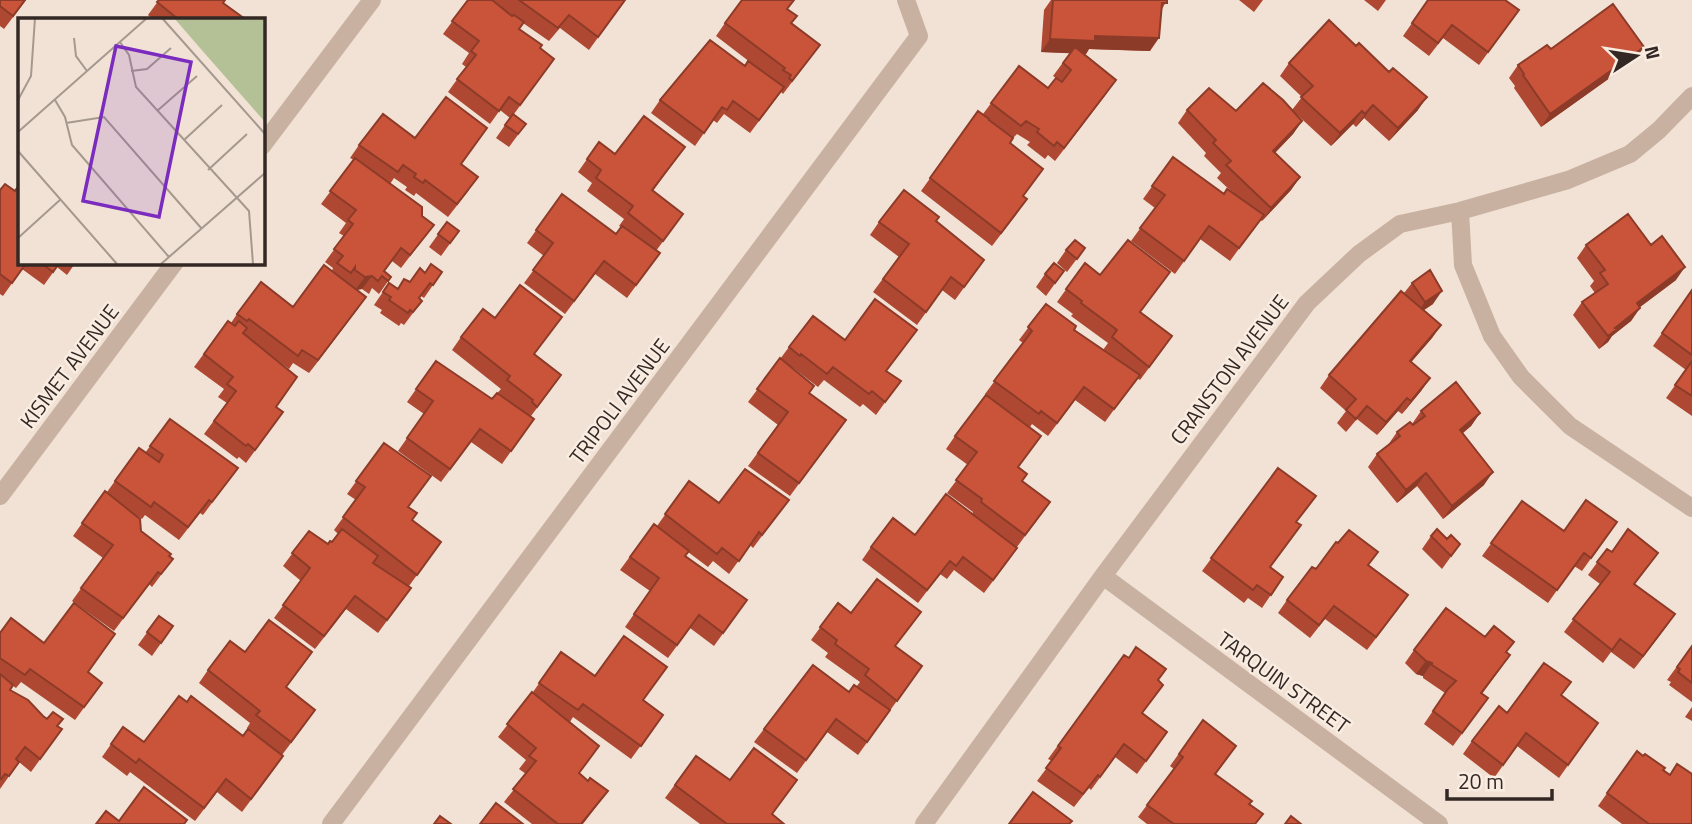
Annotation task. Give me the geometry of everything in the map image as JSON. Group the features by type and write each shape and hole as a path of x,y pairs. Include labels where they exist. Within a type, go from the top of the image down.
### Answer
{"street":[{"path":"264,143 372,0"},
{"name":"TRIPOLI AVENUE","path":"331,824 919,36 906,0"},
{"name":"CRANSTON AVENUE","path":"924,824 1103,576 1307,303 1359,254 1400,224 1460,211 1568,180 1630,153 1660,131 1692,96"},
{"path":"1460,211 1464,265 1492,336 1521,377 1570,426 1692,508"},
{"name":"KISMET AVENUE","path":"0,496 174,264"},
{"name":"TARQUIN STREET","path":"1103,576 1439,824"}],"building":[{"path":"0,0 25,0 13,16 0,6"},
{"path":"225,0 223,3 244,18 177,18 157,2"},
{"path":"468,0 492,0 514,15 524,22 519,29 542,45 540,48 554,59 520,105 509,97 499,111 457,79 476,55 471,51 479,41 452,21"},
{"path":"519,0 625,0 598,37 569,15 558,28"},
{"path":"742,0 794,0 787,9 797,16 791,23 820,45 792,81 789,78 791,75 783,70 785,68 725,23"},
{"path":"1053,0 1167,0 1167,3 1162,3 1159,38 1095,36 1095,41 1050,39"},
{"path":"1428,0 1505,0 1519,10 1488,52 1452,25 1438,43 1412,23"},
{"path":"1613,4 1644,47 1550,114 1518,65 1547,45 1551,49"},
{"path":"1329,20 1356,46 1359,43 1389,72 1393,68 1427,97 1398,128 1373,105 1365,114 1362,111 1340,133 1301,97 1313,86 1289,63"},
{"path":"710,40 745,66 748,61 784,87 759,120 733,101 727,110 722,107 704,133 660,100"},
{"path":"1075,47 1116,80 1064,148 1057,142 1054,146 1037,132 1039,129 1026,121 1021,126 991,103 1019,66 1048,88 1056,78 1062,82 1071,70 1063,63"},
{"path":"1263,83 1302,121 1273,151 1300,177 1271,208 1226,165 1231,161 1213,143 1216,140 1187,110 1209,88 1236,111"},
{"path":"446,97 487,128 461,164 478,177 457,204 425,180 423,183 414,177 416,174 403,165 398,172 359,145 383,114 415,138"},
{"path":"978,111 1013,138 1010,143 1043,169 1023,196 1027,199 1001,233 930,178"},
{"path":"513,114 526,124 518,134 505,125"},
{"path":"644,116 685,147 652,190 683,214 663,241 628,213 633,206 596,178 601,170 587,159 599,142 615,154"},
{"path":"1173,157 1224,194 1227,189 1264,215 1239,248 1209,226 1184,261 1140,228 1165,195 1152,186"},
{"path":"355,158 422,207 422,216 434,225 410,255 401,248 384,271 391,277 388,281 382,276 378,281 372,276 365,277 355,270 355,267 351,273 337,263 343,256 334,249 353,224 348,220 356,210 330,191"},
{"path":"5,184 15,191 18,186 18,264 26,264 12,283 0,274 0,190"},
{"path":"904,190 939,217 936,221 984,260 964,287 951,277 926,312 883,279 909,244 879,222"},
{"path":"562,194 616,234 622,226 660,253 636,285 604,261 574,301 533,270 553,243 536,230"},
{"path":"1628,214 1651,245 1662,236 1685,267 1637,303 1640,308 1608,336 1582,302 1608,284 1600,273 1605,270 1586,245"},
{"path":"447,222 459,231 450,243 438,234"},
{"path":"1075,240 1085,248 1077,259 1066,250"},
{"path":"1128,240 1170,272 1140,312 1172,336 1149,367 1112,337 1117,330 1066,289 1085,263 1100,275"},
{"path":"1054,263 1064,271 1055,283 1045,274"},
{"path":"43,264 59,264 53,272"},
{"path":"431,264 442,272 419,298 422,301 413,312 410,310 408,313 389,300 391,297 383,292 389,283 398,289 404,279 410,282 420,268 425,273"},
{"path":"324,265 366,297 318,360 302,350 298,356 249,319 247,321 237,314 261,282 293,307"},
{"path":"1430,270 1442,291 1425,302 1412,283"},
{"path":"520,285 562,317 534,354 561,375 537,407 533,400 507,380 510,376 461,337 483,309 495,318"},
{"path":"1692,290 1692,355 1662,333"},
{"path":"1401,291 1441,325 1410,361 1430,378 1411,401 1407,398 1386,422 1367,406 1356,419 1346,410 1356,399 1329,375"},
{"path":"875,299 917,330 886,371 901,381 885,402 872,391 869,394 833,367 827,374 789,347 813,316 845,340"},
{"path":"1046,304 1076,326 1074,330 1140,375 1114,409 1084,387 1057,423 1041,411 1039,414 994,381 1032,331 1028,327"},
{"path":"228,321 235,326 239,321 247,328 243,333 297,377 276,407 283,412 255,450 214,421 236,391 227,384 233,377 204,354"},
{"path":"780,358 814,386 809,393 846,420 799,483 758,453 788,412 757,389"},
{"path":"436,361 492,399 497,393 534,419 511,451 480,429 450,469 407,438 433,401 416,389"},
{"path":"1692,361 1692,396 1675,385"},
{"path":"1456,382 1480,413 1460,430 1493,472 1452,506 1426,473 1406,490 1377,454 1400,436 1397,432 1410,422 1413,425 1425,416 1421,411"},
{"path":"986,395 1041,436 1018,467 1027,474 1022,481 1050,502 1025,535 956,480 977,452 955,436"},
{"path":"170,419 238,468 212,502 209,500 188,527 154,502 151,507 115,481 139,448 159,462 163,455 150,446"},
{"path":"384,443 431,476 408,507 417,513 412,520 441,542 417,575 343,517 365,487 356,481"},
{"path":"1278,468 1316,496 1296,522 1301,525 1270,567 1283,577 1271,595 1257,585 1253,590 1211,558"},
{"path":"745,469 789,500 762,535 759,532 739,561 722,548 717,554 665,514 689,481 719,503"},
{"path":"105,491 140,519 141,531 171,554 169,556 173,559 161,574 158,572 123,618 81,588 113,545 82,523"},
{"path":"946,494 1017,548 993,580 963,557 956,566 950,561 927,590 871,547 893,518 915,535"},
{"path":"1586,500 1617,522 1591,558 1584,553 1557,590 1491,543 1522,501 1564,531"},
{"path":"654,524 689,551 685,556 747,600 723,633 699,615 677,645 634,614 659,578 630,557"},
{"path":"342,529 378,556 373,563 411,588 387,620 355,596 324,636 283,605 310,568 292,553 309,531 328,544"},
{"path":"1437,529 1447,539 1451,535 1460,544 1451,556 1431,536"},
{"path":"1628,529 1658,553 1634,584 1675,614 1643,656 1620,639 1612,650 1573,619 1610,572 1597,562 1607,549 1612,552"},
{"path":"1349,530 1378,552 1368,565 1408,595 1376,637 1334,606 1319,625 1287,600 1312,567 1316,569 1336,542"},
{"path":"877,579 921,612 895,646 922,666 897,701 865,675 869,669 835,644 837,640 820,627 838,603 851,613"},
{"path":"74,603 115,634 88,672 102,683 84,707 30,669 25,675 0,658 0,633 11,618 44,643"},
{"path":"1446,608 1485,637 1494,626 1514,642 1506,652 1510,655 1481,693 1488,698 1462,733 1433,711 1456,681 1414,650"},
{"path":"159,616 173,626 161,643 147,632"},
{"path":"269,620 312,652 286,687 315,710 291,742 256,715 260,711 208,670 230,641 245,652"},
{"path":"624,636 667,667 643,700 663,715 641,746 583,704 578,710 539,683 561,652 595,676"},
{"path":"1692,646 1692,683 1678,672 1680,669 1677,667"},
{"path":"1136,647 1166,669 1158,680 1163,685 1142,713 1167,732 1146,761 1124,744 1100,777 1098,775 1083,794 1046,768 1061,748 1058,746 1124,655 1129,658"},
{"path":"1544,663 1571,682 1561,695 1598,723 1568,765 1526,733 1503,765 1472,741 1499,706 1507,713"},
{"path":"813,665 849,692 854,685 890,710 867,742 836,719 806,760 764,729"},
{"path":"0,674 13,685 10,690 28,700 47,719 53,712 63,719 57,726 62,729 40,759 25,747 9,776 5,774 1,779 0,778"},
{"path":"532,692 599,746 579,773 608,791 581,824 558,824 513,789 536,761 529,756 536,748 507,724"},
{"path":"179,696 187,702 191,696 243,736 248,729 283,756 251,799 226,779 204,808 139,759 136,763 111,744 123,727 144,742"},
{"path":"1203,720 1236,746 1215,774 1252,801 1249,804 1263,814 1255,824 1174,824 1147,805 1183,757 1179,754"},
{"path":"754,748 797,780 772,814 784,824 727,824 675,785 696,756 730,780"},
{"path":"1637,751 1665,768 1663,770 1670,775 1677,764 1692,774 1692,824 1649,824 1607,793"},
{"path":"144,787 187,820 184,824 96,824 106,811 119,821"},
{"path":"1033,792 1072,821 1069,824 1009,824"},
{"path":"496,803 523,824 480,824"},
{"path":"440,816 451,824 434,824"},
{"path":"1291,816 1301,824 1285,824"}]}
